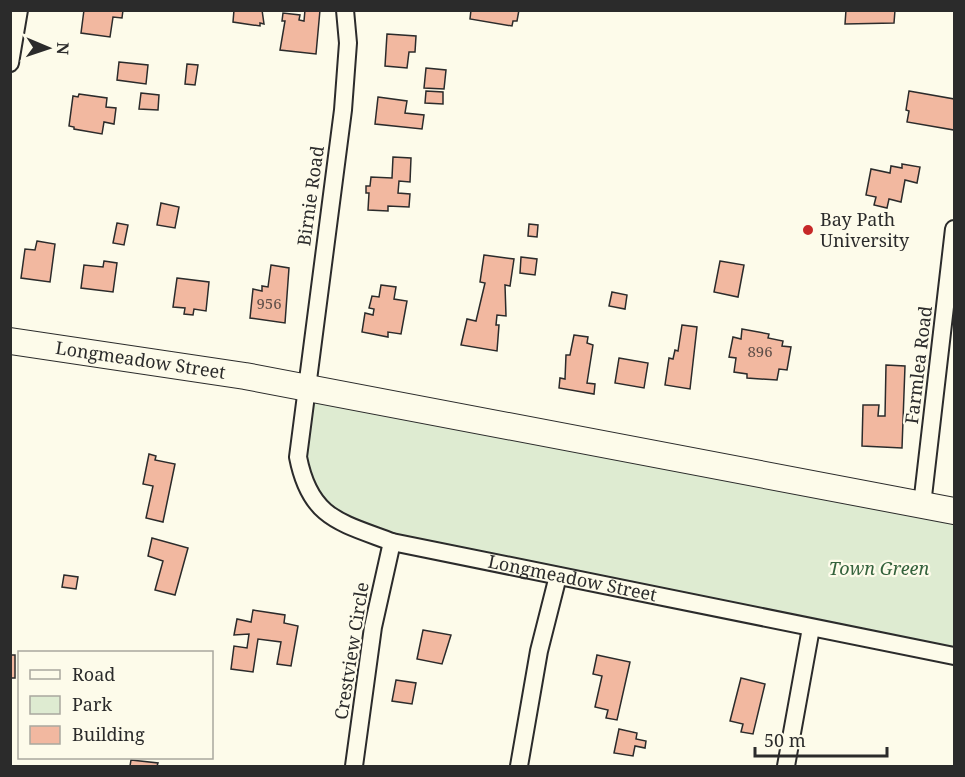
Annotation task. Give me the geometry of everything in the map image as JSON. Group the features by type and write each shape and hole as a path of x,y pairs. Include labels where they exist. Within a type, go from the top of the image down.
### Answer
{"main road":[{"name":"Longmeadow Street","path":"10,341 147,360 307,387 954,511"}],"street":[{"path":"10,63 19,10"},
{"name":"Birnie Road","path":"307,387 344,100 348,43 345,10"},
{"name":"Farmlea Road","path":"922,506 954,229"},
{"name":"Longmeadow Street","path":"307,387 298,457 302,480 310,497 336,520 392,542 954,656"},
{"name":"Crestview Circle","path":"354,766 372,636 392,542"},
{"path":"519,766 539,651 558,576"},
{"path":"786,766 811,628"}],"green space":[{"name":"Town Green","path":"304,400 954,511 954,656 392,542 337,520 302,480"}],"building":[{"path":"84,10 123,10 122,18 113,17 110,37 81,33"},
{"path":"234,10 262,10 264,24 260,23 260,26 233,22"},
{"path":"305,10 320,10 316,54 280,50 285,21 282,21 283,13 300,15 299,20 304,21"},
{"path":"471,10 519,10 517,21 513,21 512,26 470,19"},
{"path":"846,10 895,10 894,23 845,24"},
{"path":"387,34 416,36 415,52 409,52 407,68 385,66"},
{"path":"119,62 148,65 146,84 117,80"},
{"path":"187,64 198,65 195,85 185,84"},
{"path":"426,68 446,70 444,89 424,88"},
{"path":"426,91 443,92 443,104 425,103"},
{"path":"909,91 954,99 954,130 907,122"},
{"path":"141,93 159,95 158,110 139,109"},
{"path":"79,94 107,98 106,107 116,108 114,124 104,122 102,134 69,126 73,96 78,97"},
{"path":"378,97 407,101 405,113 424,115 422,129 375,124"},
{"path":"393,157 411,158 410,182 399,181 398,193 410,194 409,207 388,206 388,211 368,210 369,193 366,193 366,186 370,186 371,177 392,178"},
{"path":"902,164 920,167 917,183 905,180 901,202 889,199 887,208 874,205 876,197 866,195 871,169 890,173 891,166 902,168"},
{"path":"161,203 179,207 175,228 157,225"},
{"path":"117,223 128,225 124,245 113,243"},
{"path":"529,224 538,225 537,237 528,236"},
{"path":"37,241 55,244 50,282 21,278 25,249 35,250"},
{"path":"484,255 514,259 510,286 505,285 506,316 497,315 496,325 499,325 497,351 461,345 467,319 476,321 485,283 480,282"},
{"path":"521,257 537,259 535,275 520,273"},
{"path":"104,261 117,263 113,292 81,288 84,265 103,267"},
{"path":"720,261 744,265 738,297 714,292"},
{"path":"271,265 289,268 285,323 250,318 253,289 262,291 262,286 268,287"},
{"path":"177,278 209,282 206,311 194,309 193,315 184,314 185,308 173,307"},
{"path":"381,285 396,287 394,299 407,301 401,334 388,332 388,337 362,332 365,313 373,315 374,309 369,308 372,296 379,297"},
{"path":"612,292 627,295 625,309 609,306"},
{"path":"682,325 697,327 690,389 665,385 669,358 673,359 675,350 678,351"},
{"path":"742,329 769,334 768,338 783,341 782,346 791,347 787,370 779,369 777,380 747,378 747,374 734,372 736,358 729,357 733,337 741,339"},
{"path":"574,335 588,337 587,343 593,345 587,383 595,384 594,394 559,388 560,378 565,379 566,355 570,355"},
{"path":"619,358 648,363 644,388 615,383"},
{"path":"886,365 905,366 902,448 862,446 863,405 879,405 878,416 885,416"},
{"path":"149,454 156,456 155,460 175,464 163,522 146,518 153,486 143,484"},
{"path":"152,538 188,548 175,595 155,590 163,561 148,556"},
{"path":"64,575 78,577 76,589 62,587"},
{"path":"253,610 285,615 284,623 298,626 291,666 277,664 281,642 258,639 253,672 231,669 234,646 247,648 249,634 234,635 237,619 251,622"},
{"path":"423,630 451,635 442,664 417,659"},
{"path":"10,655 15,655 15,678 10,678"},
{"path":"597,655 630,662 617,720 606,718 608,710 595,707 602,676 593,674"},
{"path":"741,678 765,684 753,734 741,732 743,724 730,721"},
{"path":"396,680 416,683 412,704 392,701"},
{"path":"619,729 637,733 636,739 646,741 645,748 635,746 633,756 614,753"},
{"path":"131,760 158,763 157,766 130,766"}],"place":[{"name":"Bay Path University","path":"808,230"}]}
